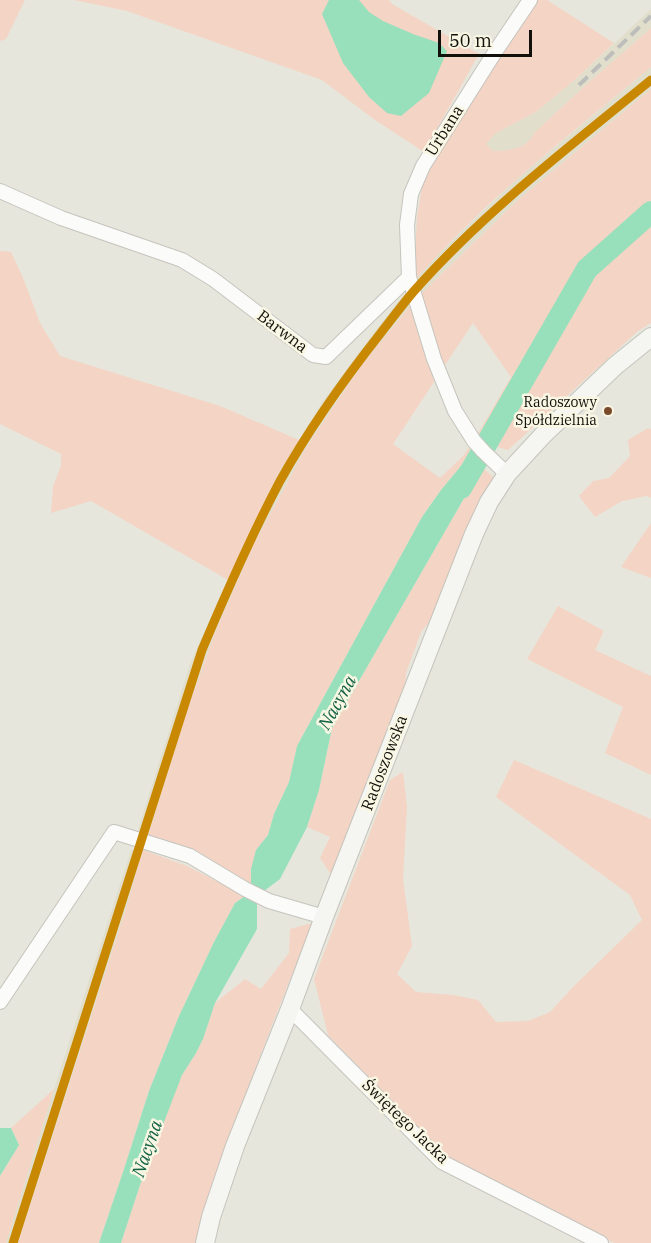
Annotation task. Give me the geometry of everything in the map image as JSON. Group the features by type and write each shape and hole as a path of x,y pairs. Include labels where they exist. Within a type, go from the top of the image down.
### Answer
{"street":[{"name":"Urbana","path":"409,277 407,225 411,194 423,166 530,0"},
{"name":"Barwna","path":"0,190 61,218 182,260 213,279 313,355 326,357 409,277"},
{"path":"409,277 434,359 455,411 474,441 507,474"},
{"name":"Radoszowska","path":"205,1243 211,1217 235,1146 474,534 489,502 507,474 544,434 615,366 651,337"},
{"path":"0,1002 114,832 190,856 269,901 324,917"},
{"name":"Świętego Jacka","path":"290,1009 442,1162 601,1243"}],"shaded area":[{"path":"0,0 25,0 6,39 0,41"},
{"path":"74,0 389,0 392,4 479,54 424,152 375,120 322,80 127,11"},
{"path":"537,0 547,0 614,43 536,112 496,133 486,144 493,151 522,146 587,84 651,28 651,67 498,196 414,281 417,217 423,182 433,162"},
{"path":"651,9 651,28 535,132 531,141 514,150 493,151 486,144 496,133 536,112 577,78"},
{"path":"651,67 651,89 518,200 420,295 414,281 437,255 518,178"},
{"path":"651,89 651,207 585,266 486,439 477,435 511,377 473,323 443,368 420,295 518,200"},
{"path":"651,218 651,323 638,331 508,450 491,445 591,273"},
{"path":"0,251 11,252 40,323 60,356 220,406 299,440 278,474 228,580 91,501 51,513 53,486 61,466 61,454 0,424"},
{"path":"404,294 411,305 361,366 306,448 252,548 215,633 187,711 148,836 137,833 190,664 278,474 323,401"},
{"path":"411,305 434,382 393,444 440,478 464,455 469,447 471,454 422,517 297,746 289,782 274,814 268,835 256,850 251,886 197,851 148,836 187,711 215,633 252,548 306,448 361,366"},
{"path":"648,428 651,429 651,498 647,496 622,501 595,517 579,496 593,481 609,478 630,456 628,440"},
{"path":"482,467 494,478 468,533 434,616 421,632 406,673 404,698 334,879 320,858 330,837 307,827 319,790 332,728"},
{"path":"651,523 651,578 621,567"},
{"path":"558,606 604,631 595,650 651,676 651,775 605,753 623,707 527,659"},
{"path":"514,760 651,819 651,1243 614,1243 447,1157 328,1035 314,979 390,780 403,772 407,807 403,879 412,946 397,974 416,992 478,1000 496,1022 528,1021 550,1012 642,920 630,895 496,797"},
{"path":"131,850 143,850 126,909 18,1243 6,1243 54,1089"},
{"path":"143,850 187,866 245,896 235,903 179,1016 149,1091 99,1243 18,1243 126,909"},
{"path":"313,923 250,1082 197,1243 121,1243 170,1104 182,1075 203,1039 215,1003 245,979 261,989 289,953 290,929"},
{"path":"54,1089 6,1243 0,1243 0,1176 19,1145 11,1128"}],"water":[{"path":"329,0 359,0 369,12 383,21 439,43 447,51 429,93 401,116 387,113 369,97 343,63 322,14"},
{"path":"471,454 482,467 332,728 319,790 307,827 280,879 264,891 251,886 251,869 256,850 268,835 274,814 289,782 297,746 422,517"},
{"path":"245,896 257,904 257,929 215,1003 203,1039 182,1075 140,1185 121,1243 99,1243 149,1091 179,1016 235,903"},
{"path":"0,1128 11,1128 19,1145 0,1176"}],"waterway":[{"name":"Nacyna","path":"461,488 587,269 651,212"}],"railway":[{"path":"579,85 651,16"}],"transit line":[{"path":"13,1243 202,650 239,565 280,481 340,387 414,291 498,207 651,80"}],"place":[{"name":"Radoszowy Spółdzielnia","path":"608,411"}]}
